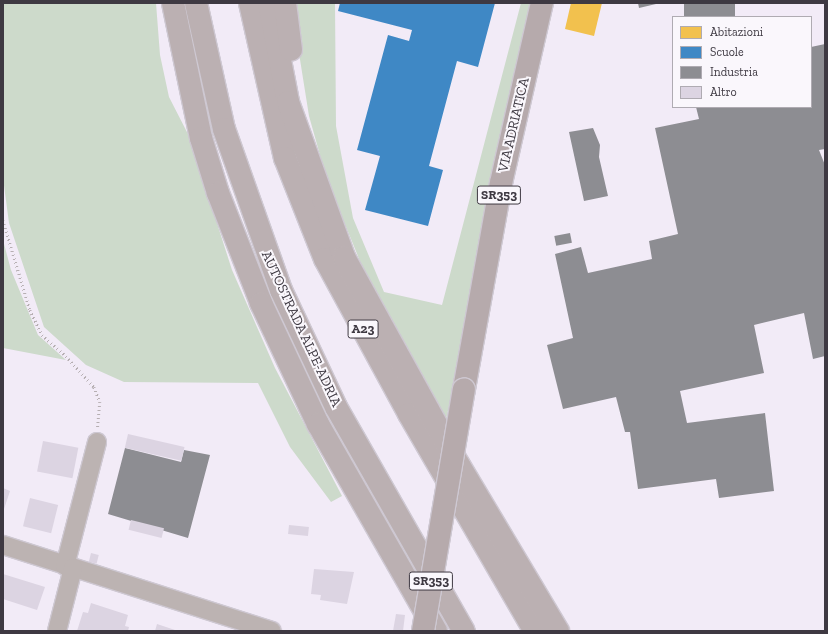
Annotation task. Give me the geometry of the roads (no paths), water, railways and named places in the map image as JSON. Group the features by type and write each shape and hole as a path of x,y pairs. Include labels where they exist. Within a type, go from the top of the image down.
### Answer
{"highway":[{"name":"AUTOSTRADA ALPE-ADRIA","path":"173,3 201,138 218,193 261,303 318,424 436,631"},
{"name":"AUTOSTRADA ALPE-ADRIA","path":"196,3 224,129 281,290 336,407 464,631"},
{"name":"A23","path":"250,3 285,158 325,259 409,414 535,631"},
{"name":"A23","path":"269,3 288,102 344,257 459,465 558,631"},
{"name":"A23","path":"285,3 308,160"}],"main road":[{"name":"VIA ADRIATICA","path":"422,631 501,183 542,3"}],"street":[{"path":"57,631 69,567 97,442"},
{"path":"3,545 272,631"}]}
